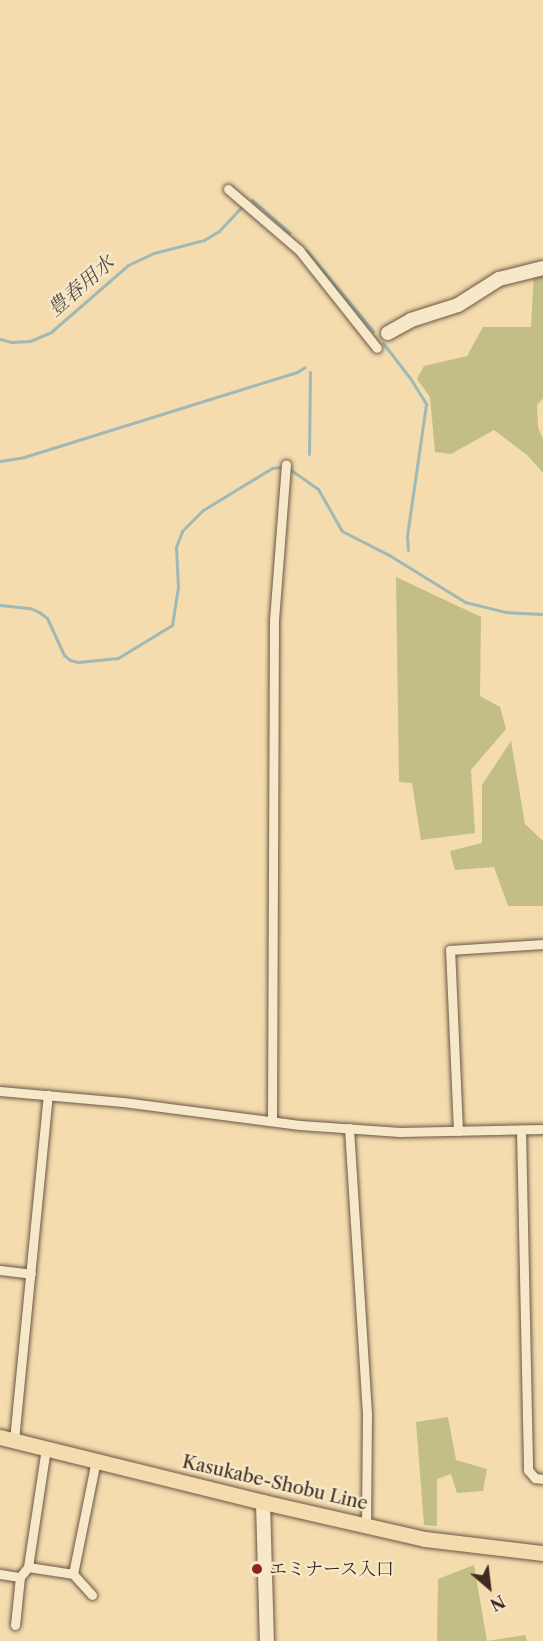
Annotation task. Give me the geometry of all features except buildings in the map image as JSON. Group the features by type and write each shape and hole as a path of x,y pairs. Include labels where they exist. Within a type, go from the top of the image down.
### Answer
{"main road":[{"name":"Kasukabe-Shobu Line","path":"7,1439 425,1539 543,1553"}],"street":[{"path":"228,189 299,250 375,344 388,333 411,320 458,305 499,279 543,268"},
{"path":"272,1121 274,620 286,464"},
{"path":"458,1131 450,950 543,944"},
{"path":"0,1091 272,1121 400,1132 543,1129"},
{"path":"7,1439 31,1274 48,1095"},
{"path":"350,1128 367,1413 366,1525"},
{"path":"521,1130 528,1470 535,1478 543,1479"},
{"path":"0,1270 31,1274"},
{"path":"15,1625 20,1577 28,1567 46,1448"},
{"path":"73,1574 96,1460"},
{"path":"263,1502 267,1641"},
{"path":"28,1567 73,1574 93,1595"},
{"path":"0,1574 20,1577"}],"shaded area":[{"path":"534,270 543,270 543,398 537,405 538,427 543,439 543,473 527,455 494,430 451,454 435,452 430,397 417,379 424,366 467,356 483,327 531,327"},
{"path":"396,577 481,617 480,696 500,707 506,729 471,770 475,833 421,840 412,783 399,782"},
{"path":"511,741 525,824 543,841 543,906 508,906 494,867 455,870 450,851 482,843 482,785"},
{"path":"448,1417 456,1460 487,1469 483,1491 457,1493 451,1474 437,1479 437,1526 424,1525 416,1422"},
{"path":"474,1565 487,1641 437,1641 438,1579"},
{"path":"525,1635 527,1641 487,1641"}],"waterway":[{"name":"豊春用水","path":"252,200 290,233"},
{"name":"豊春用水","path":"0,339 11,342 30,341 51,332 128,265 154,253 204,240 219,231 241,207"},
{"name":"豊春用水","path":"307,251 373,331"},
{"name":"豊春用水","path":"383,343 410,378 426,404 407,536 408,550"},
{"path":"0,461 24,457 297,372 305,367"},
{"path":"309,454 310,372"},
{"path":"0,605 30,608 47,618 64,655 70,660 78,662 118,658 172,625 178,588 176,547 182,531 203,510 272,468 280,467"},
{"path":"291,470 318,489 342,531 389,555 465,602 505,612 543,614"}],"place":[{"name":"エミナース入口","path":"257,1569"}]}
